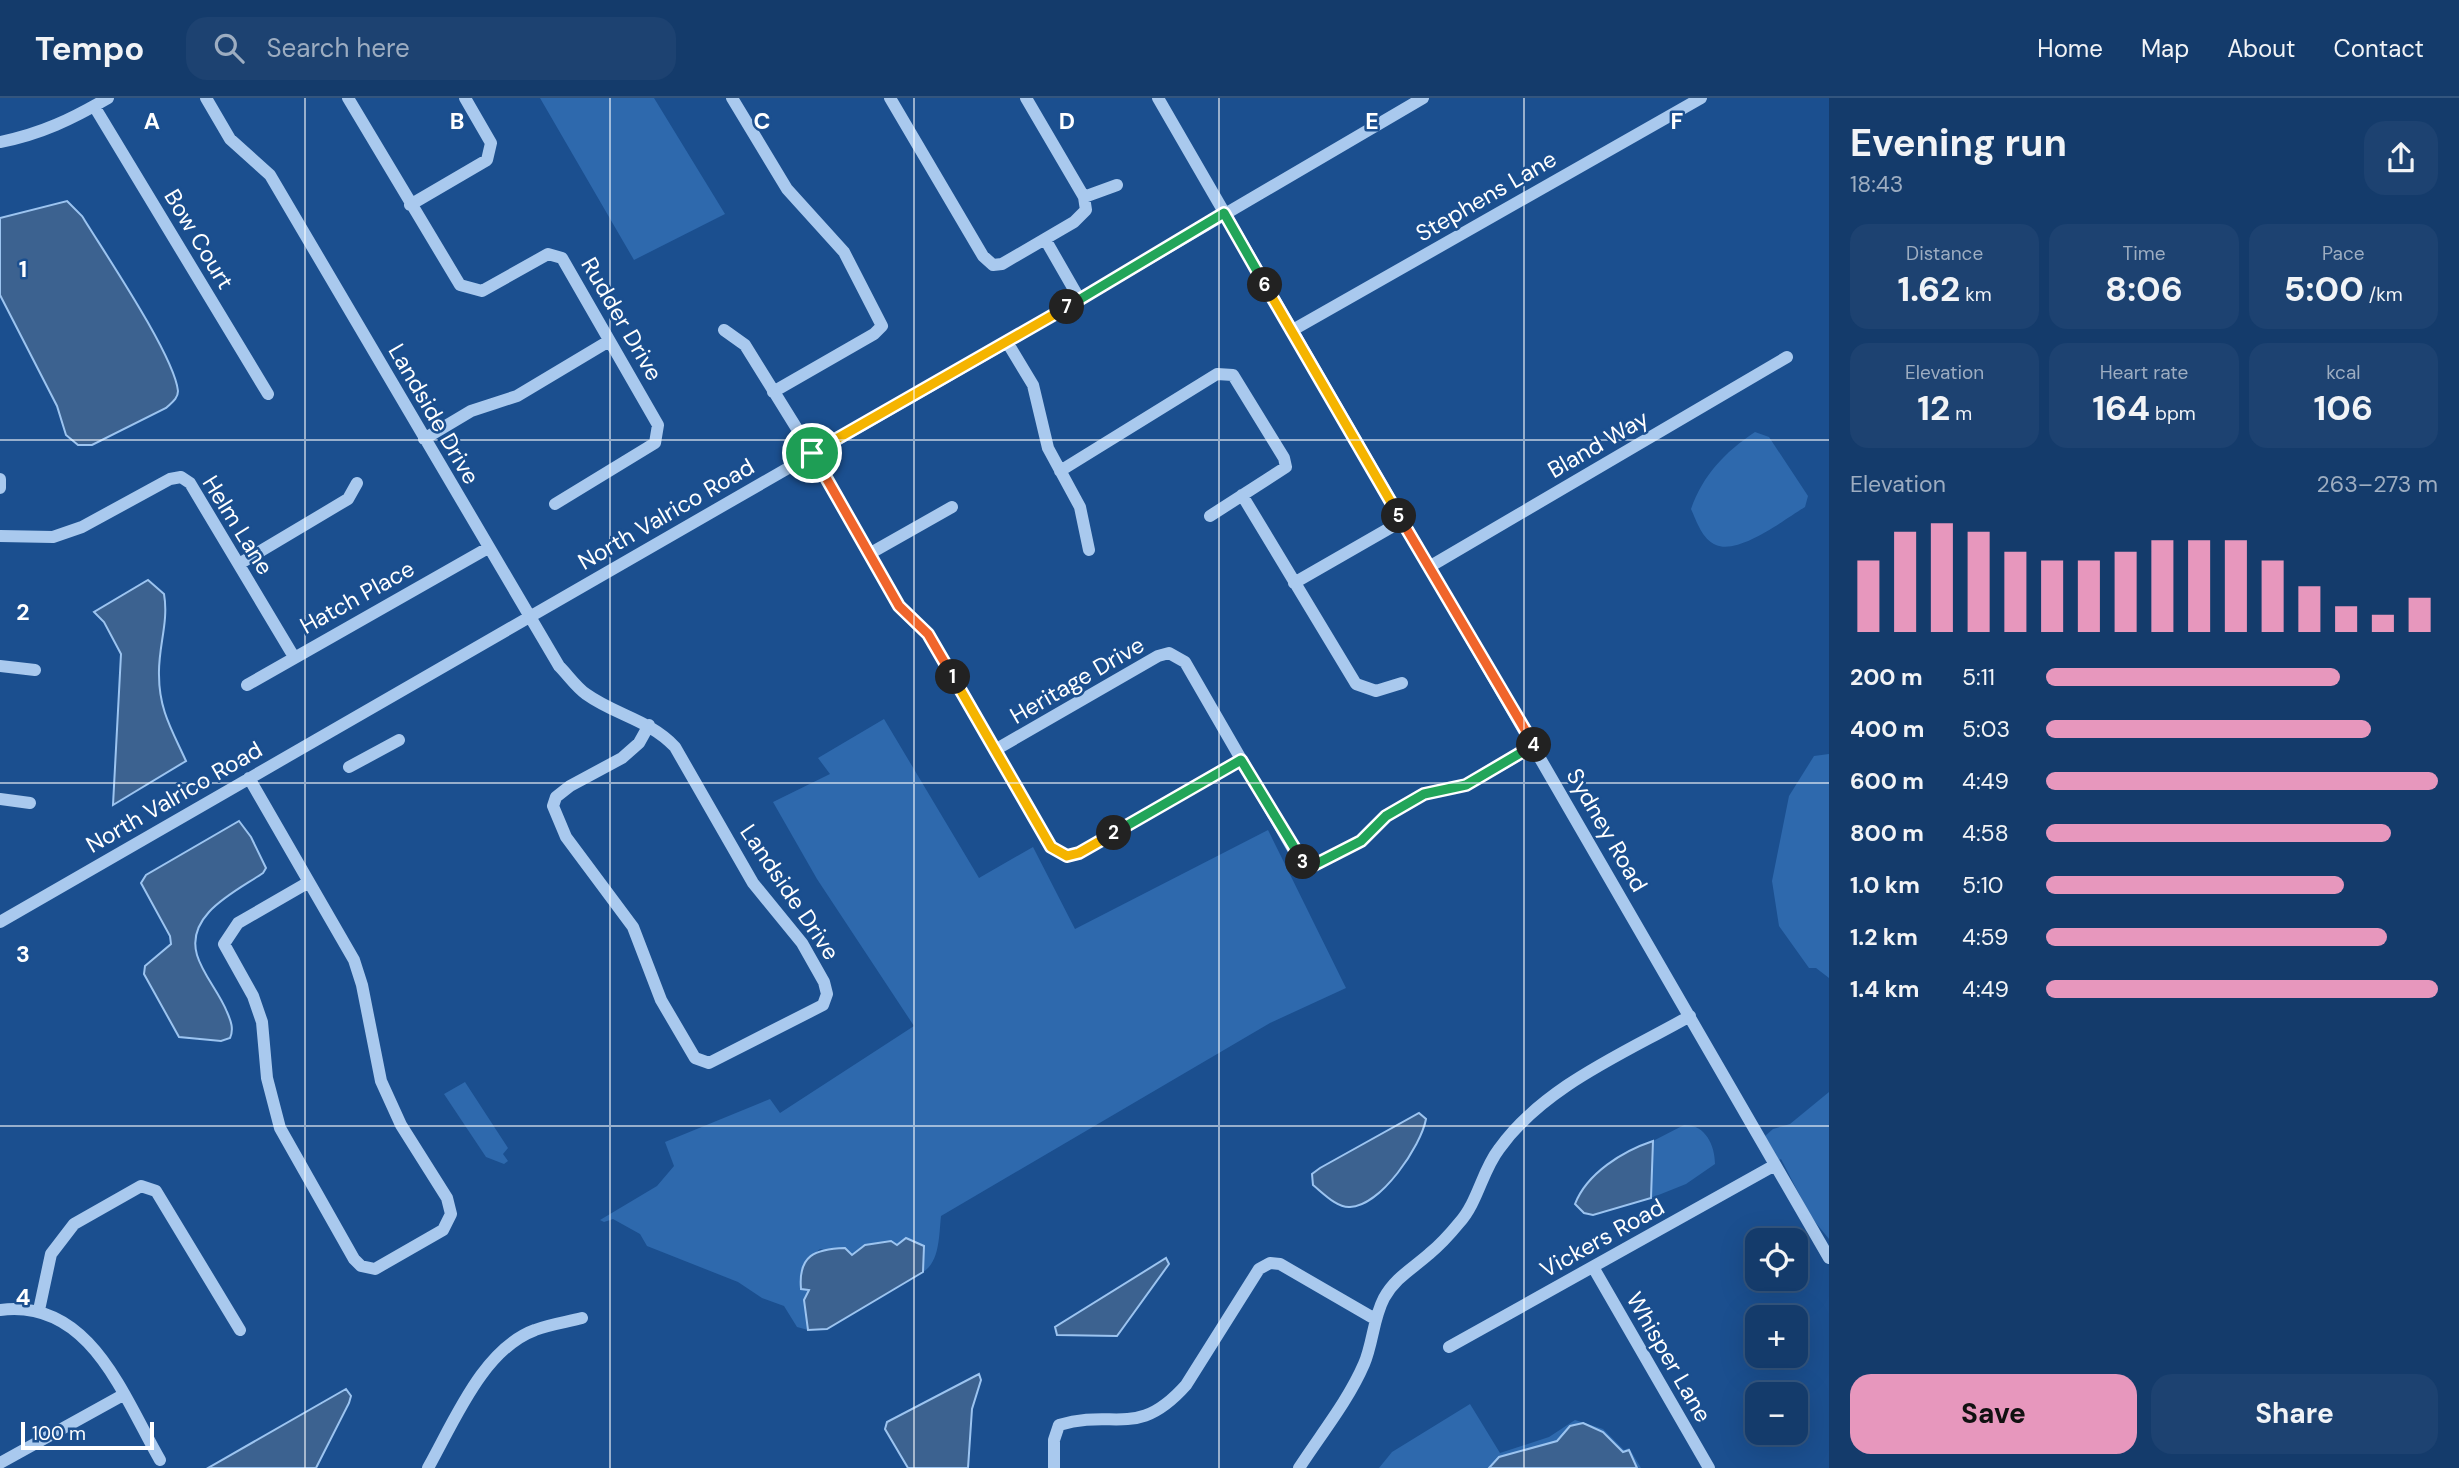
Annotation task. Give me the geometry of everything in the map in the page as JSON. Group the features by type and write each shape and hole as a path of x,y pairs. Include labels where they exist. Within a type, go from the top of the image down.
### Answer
{"street":[{"path":"0,142 52,128 108,98"},
{"name":"Landside Drive","path":"206,98 230,139 270,175 559,666 586,694 649,725 662,732 675,747 753,883 802,943 827,995 822,1005 709,1063 695,1058 661,1000 634,927 566,837 553,806 556,797 570,786 622,758 639,743 649,725"},
{"name":"Rudder Drive","path":"348,98 460,285 482,290 548,254 562,258 658,425 655,443 555,504"},
{"path":"410,205 487,160 491,143 465,98"},
{"path":"732,98 787,189 844,252 882,326 874,334 773,392"},
{"path":"890,98 983,256 993,265 1002,264 1074,222 1086,209 1084,197 1026,98"},
{"name":"Sydney Road","path":"1158,98 1829,1258"},
{"name":"North Valrico Road","path":"0,922 1007,342 1423,98"},
{"name":"Stephens Lane","path":"1291,331 1701,98"},
{"name":"Bow Court","path":"94,106 268,394"},
{"path":"1084,197 1117,185"},
{"path":"1042,241 1076,302"},
{"path":"724,330 745,345 812,453 899,606 928,634 1051,847 1067,856 1079,853 1241,760"},
{"path":"424,439 471,411 517,397 609,341"},
{"path":"1007,342 1033,385 1048,448 1080,507 1089,550"},
{"name":"Bland Way","path":"1429,567 1787,357"},
{"path":"1060,471 1217,374 1233,375 1284,458 1286,467 1210,516"},
{"name":"Helm Lane","path":"0,536 53,537 82,527 170,479 181,477 190,483 294,657"},
{"path":"0,479 0,488"},
{"path":"239,564 348,499 356,483"},
{"path":"1242,495 1356,684 1377,691 1402,683"},
{"path":"869,554 951,507"},
{"path":"1294,583 1402,521"},
{"name":"Hatch Place","path":"247,685 488,548"},
{"name":"Heritage Drive","path":"995,750 1158,656 1170,653 1185,662 1297,856 1304,863 1314,865 1361,841 1386,816 1424,794 1466,785 1534,746"},
{"path":"0,666 35,670"},
{"path":"349,767 399,740"},
{"path":"249,778 309,882 354,960 362,985 381,1082 401,1125 447,1198 451,1214 443,1230 375,1269 361,1266 354,1259 280,1128 267,1078 262,1022 253,996 225,944 228,934 238,923 309,882"},
{"path":"0,799 30,803"},
{"path":"1299,1468 1354,1384 1365,1361 1375,1318 1399,1276 1430,1254 1461,1221 1477,1197 1497,1151 1522,1120 1558,1093 1690,1016"},
{"name":"Vickers Road","path":"1449,1347 1775,1164"},
{"path":"38,1310 51,1254 74,1224 141,1186 156,1191 240,1330"},
{"path":"1054,1468 1054,1440 1059,1425 1073,1421 1126,1421 1152,1414 1171,1401 1186,1385 1259,1269 1270,1263 1280,1264 1375,1318"},
{"name":"Whisper Lane","path":"1593,1267 1709,1468"},
{"path":"0,1310 38,1310 64,1320 85,1337 99,1353 160,1460"},
{"path":"428,1468 488,1364 515,1340 535,1330 582,1318"},
{"path":"0,1463 123,1395"}],"shaded area":[{"path":"540,98 654,98 725,214 634,260"},
{"path":"67,201 82,216 152,329 174,375 178,391 176,399 166,408 92,445 78,445 66,435 57,406 0,295 0,218"},
{"path":"1755,432 1769,437 1808,496 1805,507 1749,541 1726,547 1716,545 1704,534 1691,509 1702,485 1716,465"},
{"path":"148,580 164,594 165,615 159,665 161,699 167,720 186,761 113,805 121,654 104,622 94,612"},
{"path":"884,719 979,878 1033,847 1075,929 1268,830 1346,988 1270,1023 941,1216 936,1255 923,1272 924,1246 896,1245 891,1241 866,1245 852,1255 820,1249 810,1257 801,1276 802,1288 809,1289 806,1311 808,1330 797,1327 784,1306 762,1298 738,1282 647,1246 640,1234 613,1219 604,1222 600,1220 657,1186 674,1166 665,1142 770,1099 780,1113 914,1026 817,879 773,802 830,774 818,758"},
{"path":"1829,754 1829,978 1816,968 1809,968 1779,926 1772,881 1789,796 1814,756"},
{"path":"239,821 251,837 266,868 263,873 216,905 199,927 195,940 200,962 230,1019 231,1035 221,1041 179,1037 144,974 145,966 171,944 170,936 141,883 146,875"},
{"path":"465,1082 508,1148 503,1154 508,1161 504,1164 486,1157 444,1094"},
{"path":"1829,1092 1829,1239 1811,1217 1781,1159 1779,1160 1765,1136 1773,1129 1790,1124"},
{"path":"1419,1113 1426,1119 1416,1144 1398,1173 1374,1197 1362,1204 1345,1207 1313,1185 1312,1174 1320,1168"},
{"path":"1684,1125 1698,1128 1707,1137 1711,1143 1715,1164 1686,1184 1651,1198 1653,1141"},
{"path":"1653,1141 1651,1198 1593,1215 1584,1213 1575,1204 1588,1182 1597,1173 1618,1157"},
{"path":"906,1238 924,1246 923,1272 827,1329 808,1330 804,1300 809,1290 801,1289 801,1278 802,1268 811,1256 825,1250 845,1248 852,1255 865,1245 891,1241 897,1245"},
{"path":"1166,1258 1169,1264 1117,1336 1057,1335 1055,1327"},
{"path":"979,1374 981,1380 972,1409 968,1468 908,1468 885,1429 887,1422"},
{"path":"346,1389 351,1396 349,1403 316,1468 208,1468"},
{"path":"1470,1404 1500,1453 1549,1437 1575,1420 1603,1429 1624,1450 1629,1448 1641,1468 1379,1468 1392,1452"},
{"path":"1583,1423 1603,1432 1623,1452 1629,1450 1637,1468 1489,1468 1499,1457 1557,1441 1570,1426"}],"route":[{"path":"1224,213 1534,746 1466,785 1424,794 1386,816 1361,841 1314,865 1304,863 1297,856 1241,760 1079,853 1067,856 1051,847 928,634 899,606 812,453 1080,300 1224,213"}]}
